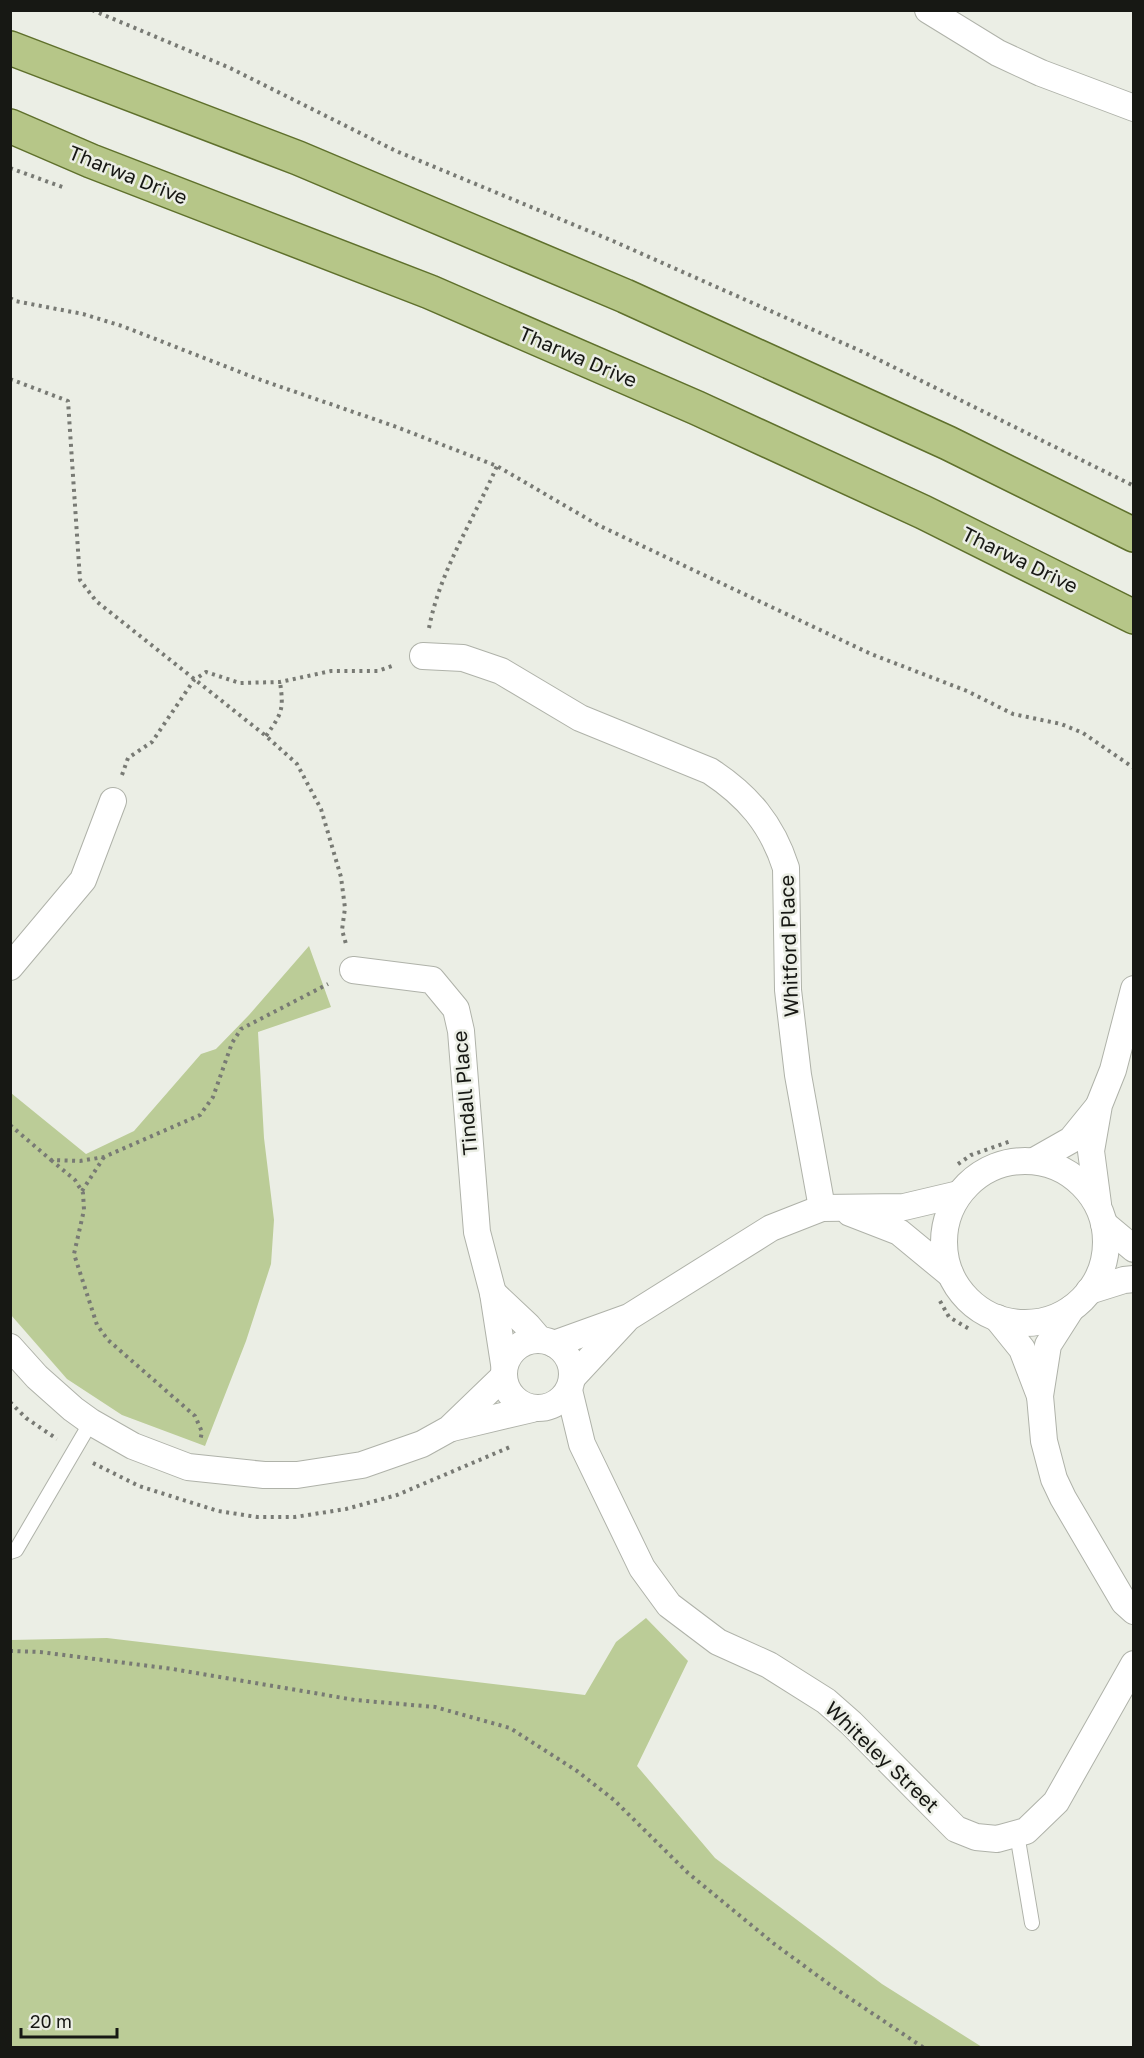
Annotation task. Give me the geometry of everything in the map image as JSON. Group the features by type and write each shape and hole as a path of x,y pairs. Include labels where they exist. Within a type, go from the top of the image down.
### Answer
{"main road":[{"path":"10,48 298,158 625,296 948,443 1134,535"},
{"name":"Tharwa Drive","path":"10,126 101,165 430,292 697,408 923,512 1134,617"}],"street":[{"path":"928,10 998,53 1030,68 1134,108"},
{"name":"Whitford Place","path":"423,656 463,658 501,671 580,718 710,771 729,783 760,813 780,849 786,868 788,990 798,1075 829,1208"},
{"path":"10,967 83,880 113,801"},
{"name":"Tindall Place","path":"353,970 432,980 456,1009 461,1031 477,1232 493,1293 504,1371"},
{"path":"1134,989 1113,1070 1099,1105 1091,1150 1105,1253 1099,1273 1048,1345 1040,1396 1044,1441 1054,1479 1124,1602 1134,1611"},
{"path":"1034,1161 1071,1140 1099,1105"},
{"path":"950,1274 944,1247 947,1219 959,1194 974,1179 992,1167 1013,1161 1034,1161 1055,1167 1074,1177 1089,1192 1101,1217 1134,1249"},
{"path":"538,1409 515,1401 509,1394 504,1371 508,1355 522,1343 547,1342 630,1317 771,1228 829,1208 904,1207 959,1194"},
{"path":"829,1208 899,1232 950,1274 962,1293 978,1308 997,1318 1016,1323 1053,1318 1080,1300 1124,1280 1134,1279"},
{"path":"493,1293 547,1342 561,1348 570,1362 570,1384"},
{"path":"10,1347 37,1377 73,1409 133,1446 188,1467 264,1475 297,1475 363,1465 422,1444 449,1429 559,1402 570,1384 630,1317"},
{"path":"997,1318 1022,1349 1040,1396"},
{"path":"449,1429 504,1371"},
{"name":"Whiteley Street","path":"570,1384 582,1444 642,1568 669,1605 718,1642 769,1665 826,1701 851,1723 956,1829 976,1837 997,1839 1026,1831 1056,1802 1134,1664"},
{"name":"Whiteley Street","path":"538,1409 582,1444"}],"lane":[{"path":"10,1551 16,1551 92,1422"},
{"path":"1017,1834 1032,1923"}],"path":[{"path":"92,10 230,68 396,151 613,241 852,347 1134,486"},
{"path":"10,298 15,301 83,314 122,326 258,379 394,426 497,466 598,525 871,654 967,691 1013,714 1061,724 1083,733 1134,768"},
{"path":"10,379 68,401 80,580 96,601 266,736 297,764 321,809 341,877 345,908 342,930 353,970 317,991 241,1029 232,1043 213,1097 200,1115 104,1157 80,1161 51,1160"},
{"path":"113,801 128,758 152,742 194,680 206,672 240,683 280,682 331,671 378,672 423,656 432,609 452,559 497,466"},
{"path":"266,736 280,716 282,699 280,682"},
{"path":"10,1125 75,1180 82,1191 84,1210 74,1254 97,1325 108,1340 195,1416 202,1432 198,1450 173,1496"},
{"path":"953,1168 971,1155 1015,1140"},
{"path":"82,1191 104,1157"},
{"path":"10,1651 40,1652 173,1670 355,1700 435,1707 510,1728 577,1771 614,1800 688,1873 773,1943 833,1987 924,2048"}],"green space":[{"path":"309,946 331,1007 258,1032 264,1138 274,1220 271,1264 246,1341 205,1446 122,1415 67,1379 11,1315 11,1093 86,1154 134,1131 201,1054 216,1049"},
{"path":"646,1618 688,1661 637,1766 715,1858 882,1984 982,2047 11,2047 11,1640 107,1638 585,1695 616,1642"}]}
